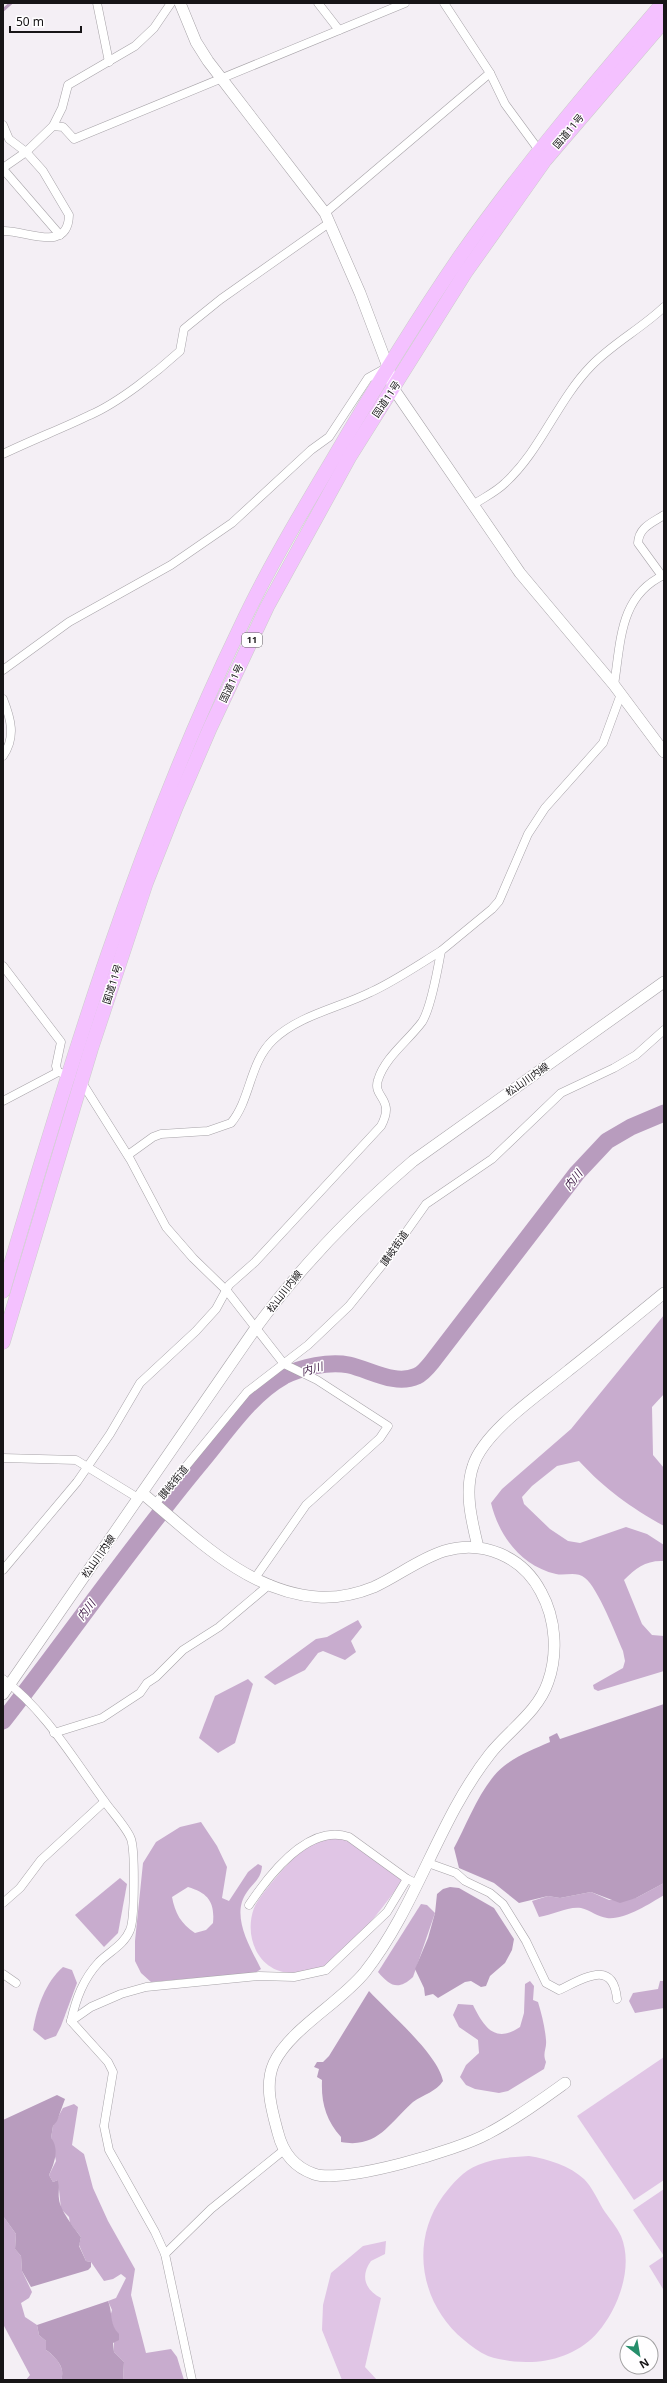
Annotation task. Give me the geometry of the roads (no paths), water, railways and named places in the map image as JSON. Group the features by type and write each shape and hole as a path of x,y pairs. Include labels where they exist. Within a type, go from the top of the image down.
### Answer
{"highway":[{"name":"国道11号","path":"3,1342 7,1294 70,1076 122,912 158,814 240,627 290,530 388,367 461,255 663,3"},
{"name":"国道11号","path":"70,1076 176,807 210,728 267,607 298,548 350,456 465,273 542,155 664,21"}],"street":[{"path":"96,3 109,62"},
{"path":"60,235 3,168 26,152 53,126 62,108 68,86 135,46 154,28 171,3"},
{"path":"180,3 196,42 327,218 360,293 388,367 393,388 520,573 614,685 664,752"},
{"path":"318,3 339,30"},
{"path":"53,126 63,127 74,139 405,3"},
{"path":"444,3 490,73 505,104 542,155"},
{"path":"3,454 49,431 91,415 109,404 180,351 184,329 327,218 490,73"},
{"path":"3,125 8,139 26,152 53,185 69,215 67,230 60,235 40,237 3,231"},
{"path":"473,505 505,483 529,455 557,409 590,366 615,343 643,326 664,307"},
{"path":"3,670 69,622 171,565 232,523 311,450 329,437 368,378 388,367"},
{"path":"614,685 624,623 631,603 646,586 663,575 638,543 638,535 644,528 664,515"},
{"path":"128,1155 153,1137 161,1134 208,1131 231,1123 244,1100 260,1058 273,1040 292,1026 372,992 441,951 492,909 499,901 528,834 545,808 603,743 621,694"},
{"path":"3,699 12,734 9,747 3,756"},
{"path":"3,1570 77,1482 87,1465 110,1434 140,1383 196,1331 216,1309 230,1285 255,1262 381,1126 387,1115 387,1107 377,1089 377,1081 396,1051 422,1021 439,967 441,951"},
{"path":"3,966 61,1042 56,1066 70,1076 128,1155 166,1227 193,1258 227,1291 255,1329 287,1366 317,1380 388,1426 380,1438 306,1505 255,1578"},
{"name":"松山川内線","path":"3,1694 255,1329 286,1288 310,1260 378,1191 401,1171 452,1132 664,982"},
{"name":"讃岐街道","path":"157,1505 233,1406 247,1392 287,1366 349,1306 387,1259 426,1204 492,1159 561,1093 625,1061 664,1030"},
{"path":"3,1101 70,1076"},
{"path":"478,1547 470,1509 470,1481 473,1466 488,1440 538,1395 664,1293"},
{"path":"3,1458 76,1460 87,1465 157,1505 208,1548 255,1578 301,1594 320,1597 358,1593 375,1586 443,1551 457,1548 478,1547 502,1554 524,1568 533,1578 546,1602 550,1616 554,1658 543,1694 490,1754 473,1778 387,1940 364,1973 340,1997 285,2044 274,2064 270,2076 270,2096 284,2150 297,2165 324,2176 348,2174 442,2153 486,2135 565,2083"},
{"path":"54,1733 102,1718 140,1693 148,1683 183,1650 219,1627 270,1584"},
{"path":"10,1684 54,1733 131,1839 133,1908 130,1929 122,1943 99,1962 86,1979 76,2000 71,2021"},
{"path":"3,1903 20,1888 41,1860 104,1802"},
{"path":"249,1905 258,1891 292,1855 308,1842 326,1835 342,1835 349,1837 407,1879 418,1884"},
{"path":"428,1864 456,1873 465,1881 490,1893 503,1904 526,1941 546,1983 559,1990 591,1975 603,1974 610,1977 614,1984 617,1999"},
{"path":"71,2021 103,2002 121,1994 146,1988 259,1976 294,1977 326,1970 387,1912 407,1879"},
{"path":"3,1974 16,1983"},
{"path":"71,2021 108,2062 113,2072 104,2126 109,2150 155,2232 165,2254 192,2380"},
{"path":"165,2254 211,2209 284,2150"}],"waterway":[{"path":"3,10 11,3"},
{"name":"内川","path":"3,1721 176,1493 240,1414 260,1393 284,1376 324,1364 349,1365 383,1376 400,1379 409,1379 421,1374 432,1362 577,1173 607,1141 631,1127 664,1113"}]}
